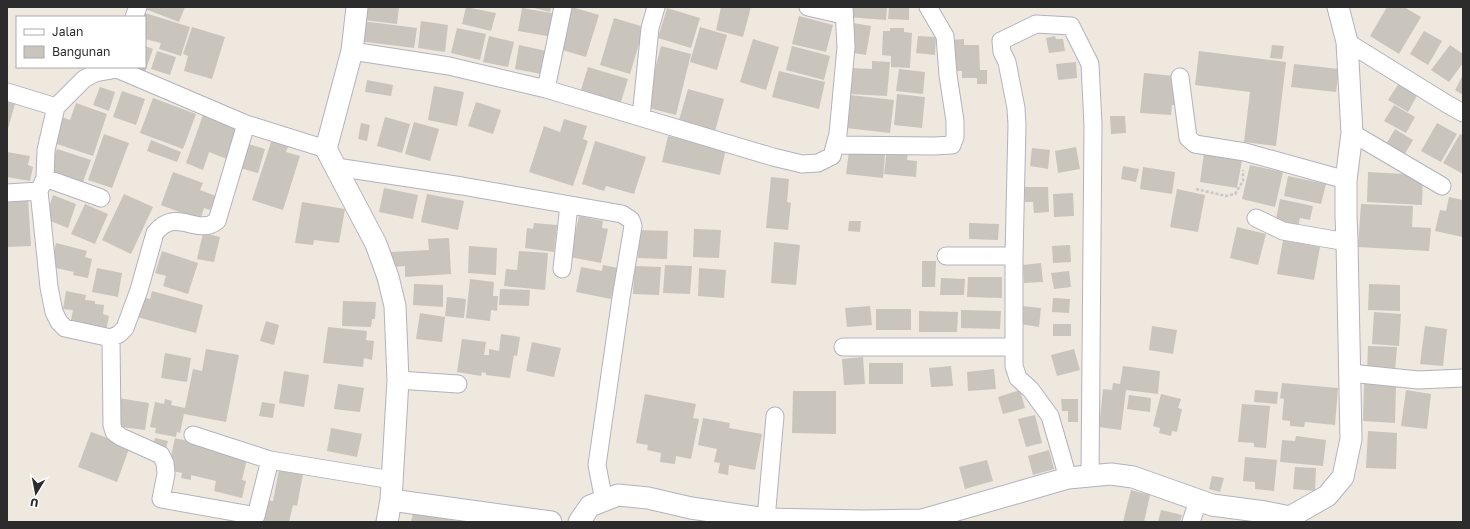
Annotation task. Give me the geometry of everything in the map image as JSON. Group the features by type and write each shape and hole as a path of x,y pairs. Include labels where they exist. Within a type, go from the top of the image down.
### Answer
{"street":[{"path":"326,149 352,51 357,7"},
{"path":"546,89 563,7"},
{"path":"641,117 650,28 656,7"},
{"path":"352,51 449,66 546,89 773,157 802,164 818,163 832,156 838,134 846,32 844,11 808,7"},
{"path":"835,145 952,145 955,137 955,121 948,75 945,36 928,7"},
{"path":"579,522 590,506 618,495 648,498 691,508 766,519 864,522 922,521 1068,478 1111,474 1133,477 1212,505 1265,512 1291,520 1327,496 1343,477 1351,439 1346,180 1352,133 1347,42 1338,7"},
{"path":"1068,478 1050,416 1031,390 1018,378 1014,366 1014,256 1017,125 1016,108 1007,62 1002,52 1001,41 1036,24 1071,26 1090,64 1093,125 1090,475"},
{"path":"1347,42 1463,113"},
{"path":"246,124 217,221 209,226 170,221 154,233 139,290 125,328 119,334 111,338 66,328 56,317 49,288 42,184 46,150 56,107 84,79 95,73 117,68 246,124 326,149 376,244 388,277 395,306 398,380 391,490 387,522"},
{"path":"1180,77 1188,138 1196,144 1245,152 1346,180"},
{"path":"7,92 56,107"},
{"path":"1352,133 1442,186"},
{"path":"336,167 462,186 622,214 631,220 633,226 597,465 604,501"},
{"path":"7,193 42,184 101,198"},
{"path":"562,269 569,205"},
{"path":"1256,218 1283,231 1347,242"},
{"path":"946,256 1014,256"},
{"path":"111,338 111,422 114,432 161,455 166,474 161,499 255,519 270,460"},
{"path":"843,347 1014,347"},
{"path":"1350,372 1418,380 1463,378"},
{"path":"398,380 458,384"},
{"path":"766,519 775,416"},
{"path":"193,435 270,460 391,490 551,522"},
{"path":"1191,522 1198,500"}],"path":[{"path":"1196,189 1226,196 1235,194 1243,181 1245,152"}],"building":[{"path":"146,7 185,7 179,22 145,9"},
{"path":"366,7 399,7 397,24 364,20"},
{"path":"466,7 496,13 491,31 462,24"},
{"path":"530,7 551,7 550,12"},
{"path":"572,7 599,15 586,57 559,49"},
{"path":"721,7 751,7 743,37 716,30"},
{"path":"848,7 887,7 886,20 847,17"},
{"path":"889,7 909,7 909,20 888,19"},
{"path":"1387,7 1404,7 1421,17 1399,54 1370,36"},
{"path":"522,8 557,14 553,37 518,31"},
{"path":"667,8 700,18 691,48 658,38"},
{"path":"145,13 190,27 181,56 159,49 161,43 146,39 146,16 144,16"},
{"path":"799,16 833,25 826,52 792,44"},
{"path":"614,18 644,27 630,74 600,65"},
{"path":"362,21 417,28 414,48 359,41"},
{"path":"421,21 448,25 445,52 418,48"},
{"path":"853,23 871,26 866,55 848,52"},
{"path":"192,27 225,37 212,79 184,71 188,56 183,54"},
{"path":"700,27 727,35 717,70 690,62"},
{"path":"457,28 486,34 480,60 451,53"},
{"path":"890,28 904,28 904,32 912,33 910,68 891,67 891,56 882,55 883,31 890,31"},
{"path":"1424,31 1442,41 1428,65 1410,54"},
{"path":"489,36 514,42 508,67 483,62"},
{"path":"918,36 936,37 935,55 916,53"},
{"path":"1055,36 1056,39 1063,39 1065,51 1049,53 1046,38"},
{"path":"753,39 779,47 766,90 740,82"},
{"path":"964,39 964,45 979,45 980,70 987,70 987,84 977,84 977,78 962,78 962,71 953,71 952,40"},
{"path":"519,45 546,51 541,74 515,69"},
{"path":"1272,45 1284,46 1282,59 1270,58"},
{"path":"1450,45 1463,54 1463,63 1449,82 1431,70"},
{"path":"146,46 153,49 145,72 133,68 146,68"},
{"path":"661,46 691,54 676,115 645,107"},
{"path":"792,46 830,56 824,80 786,70"},
{"path":"157,51 176,57 170,75 151,69"},
{"path":"1199,51 1286,62 1276,146 1244,142 1250,92 1195,85"},
{"path":"872,61 890,62 887,96 849,94 851,68 872,69"},
{"path":"1076,62 1077,78 1058,80 1056,64"},
{"path":"1294,64 1339,69 1336,92 1291,87"},
{"path":"588,67 628,79 620,105 580,93"},
{"path":"899,69 925,72 923,94 896,91"},
{"path":"779,71 825,82 819,109 772,97"},
{"path":"1144,73 1174,76 1178,105 1172,105 1171,115 1140,113"},
{"path":"1463,75 1463,95 1455,90"},
{"path":"367,80 393,85 391,96 365,92"},
{"path":"1399,83 1418,94 1408,112 1388,100"},
{"path":"434,86 464,92 457,126 428,120"},
{"path":"100,87 115,92 109,111 93,105"},
{"path":"688,89 724,99 715,131 679,120"},
{"path":"122,91 145,99 136,125 113,117"},
{"path":"897,94 925,97 922,128 894,125"},
{"path":"850,95 894,100 890,133 846,128"},
{"path":"153,98 196,114 183,149 140,133"},
{"path":"7,102 15,104 7,132"},
{"path":"476,102 501,110 493,134 468,126"},
{"path":"76,103 107,114 93,156 54,143 62,117 70,120"},
{"path":"1394,105 1415,117 1406,133 1384,121"},
{"path":"203,115 238,128 227,159 209,152 203,170 186,163"},
{"path":"1110,116 1125,116 1126,133 1111,134"},
{"path":"385,117 410,124 402,153 377,146"},
{"path":"564,119 587,126 583,139 588,141 573,186 529,172 544,126 560,132"},
{"path":"414,122 439,129 430,161 405,154"},
{"path":"361,123 370,125 367,141 358,139"},
{"path":"1437,123 1457,134 1441,162 1421,151"},
{"path":"1395,129 1413,140 1403,157 1385,146"},
{"path":"104,134 129,143 112,188 88,180"},
{"path":"1460,134 1463,135 1463,174 1443,163"},
{"path":"668,136 726,149 720,175 662,162"},
{"path":"272,139 289,144 286,152 300,156 283,210 252,200"},
{"path":"151,140 181,152 177,162 147,151"},
{"path":"595,141 646,157 634,194 606,186 604,191 582,184"},
{"path":"242,142 265,149 258,173 236,167"},
{"path":"1076,147 1080,169 1058,173 1055,151"},
{"path":"887,148 908,150 907,160 917,161 916,177 884,174"},
{"path":"1032,148 1050,150 1048,169 1030,166"},
{"path":"57,149 91,160 83,182 49,171"},
{"path":"849,151 885,155 883,178 846,174"},
{"path":"7,152 30,156 28,165 33,167 30,181 7,177"},
{"path":"1204,153 1242,160 1237,188 1200,182"},
{"path":"1250,165 1283,172 1275,207 1242,199"},
{"path":"1123,166 1139,169 1136,182 1121,179"},
{"path":"1143,167 1175,172 1172,194 1140,189"},
{"path":"173,172 203,183 200,190 216,196 210,210 204,208 200,220 161,205"},
{"path":"1368,172 1423,175 1422,205 1367,202"},
{"path":"1288,176 1326,184 1321,204 1284,196"},
{"path":"771,177 789,179 787,202 791,203 788,230 766,228"},
{"path":"1024,187 1048,187 1049,212 1034,213 1033,202 1025,202"},
{"path":"384,188 418,195 413,219 379,212"},
{"path":"1177,189 1205,195 1198,232 1170,227"},
{"path":"1073,193 1074,216 1054,217 1053,194"},
{"path":"124,194 153,207 131,254 102,240"},
{"path":"427,194 464,201 458,230 421,222"},
{"path":"53,195 76,204 68,228 45,219"},
{"path":"1449,197 1463,200 1463,237 1435,231 1440,210 1446,211"},
{"path":"28,198 31,246 7,247 7,200"},
{"path":"1280,199 1313,206 1310,220 1300,218 1298,228 1275,224"},
{"path":"302,202 345,209 339,243 314,240 313,245 295,243"},
{"path":"85,204 108,214 95,244 71,234"},
{"path":"1361,204 1413,206 1412,227 1431,228 1429,251 1358,247"},
{"path":"579,216 603,221 602,228 608,229 601,263 570,257"},
{"path":"849,221 861,221 860,232 848,231"},
{"path":"534,223 557,225 554,252 525,248 527,228 533,229"},
{"path":"969,223 999,224 998,240 969,239"},
{"path":"1237,227 1266,234 1258,265 1230,258"},
{"path":"694,229 721,230 719,258 693,257"},
{"path":"639,230 668,231 667,259 638,258"},
{"path":"203,233 220,237 214,262 197,259"},
{"path":"449,238 451,274 405,277 405,266 392,267 391,252 429,250 428,239"},
{"path":"1283,240 1320,247 1314,280 1277,274"},
{"path":"774,242 800,245 796,285 771,283"},
{"path":"56,243 87,251 85,257 92,259 88,278 73,275 74,272 51,267"},
{"path":"1070,245 1071,262 1053,263 1052,246"},
{"path":"469,246 497,248 496,275 468,273"},
{"path":"162,251 198,263 188,294 163,286 166,276 155,273"},
{"path":"519,251 548,253 545,290 504,286 506,269 517,270"},
{"path":"922,261 936,261 935,287 922,287"},
{"path":"1041,263 1043,282 1024,283 1023,265"},
{"path":"603,265 618,268 611,299 576,292 581,267 602,271"},
{"path":"665,265 692,266 690,294 663,293"},
{"path":"634,266 661,267 659,295 633,294"},
{"path":"97,268 122,273 118,297 92,292"},
{"path":"699,268 726,270 724,298 698,296"},
{"path":"1069,271 1071,287 1054,289 1051,273"},
{"path":"968,277 1002,277 1002,298 967,297"},
{"path":"941,278 965,279 964,295 940,295"},
{"path":"470,279 494,282 493,296 498,296 497,311 491,310 490,321 466,318"},
{"path":"414,284 443,285 443,307 413,305"},
{"path":"1369,284 1400,285 1400,311 1368,310"},
{"path":"500,289 530,290 529,306 499,305"},
{"path":"66,291 86,295 85,300 95,301 95,304 104,305 103,314 109,316 106,331 70,325 73,310 63,309"},
{"path":"152,291 203,305 196,333 137,317 142,297 150,299"},
{"path":"447,297 466,299 464,318 445,316"},
{"path":"1053,298 1070,299 1069,313 1052,312"},
{"path":"343,301 376,302 375,319 372,319 371,327 342,326"},
{"path":"870,306 872,325 847,327 845,308"},
{"path":"1022,306 1041,308 1039,327 1020,324"},
{"path":"876,309 911,309 911,330 876,330"},
{"path":"961,310 1001,311 1000,329 961,328"},
{"path":"919,311 958,312 957,332 919,332"},
{"path":"1374,312 1401,314 1399,346 1372,344"},
{"path":"420,313 445,317 442,342 416,339"},
{"path":"266,321 279,325 274,345 260,341"},
{"path":"1053,324 1071,324 1071,336 1053,336"},
{"path":"1152,326 1177,330 1173,354 1149,350"},
{"path":"1425,326 1447,329 1443,366 1420,364"},
{"path":"328,327 367,331 366,340 374,341 372,360 364,358 363,367 323,363"},
{"path":"501,334 520,337 517,356 514,355 510,378 486,375 486,373 482,372 481,376 457,372 462,339 486,342 484,355 489,355 489,349 499,351"},
{"path":"532,342 561,348 554,377 526,371"},
{"path":"1368,346 1397,347 1395,372 1367,371"},
{"path":"206,349 239,355 226,422 184,414 180,433 177,432 176,437 155,433 156,428 150,427 155,402 164,404 165,399 172,401 171,405 185,408 193,369 202,371"},
{"path":"1074,349 1080,370 1057,376 1051,355"},
{"path":"165,353 191,358 187,382 161,378"},
{"path":"863,357 865,384 844,385 842,359"},
{"path":"869,363 903,363 903,384 869,384"},
{"path":"951,366 953,386 931,387 929,368"},
{"path":"1123,366 1160,371 1158,394 1126,390 1121,430 1099,427 1103,389 1112,390 1113,383 1120,384"},
{"path":"994,369 996,389 968,391 967,372"},
{"path":"284,371 309,375 304,407 279,403"},
{"path":"1282,383 1338,388 1335,425 1305,422 1304,427 1290,426 1290,421 1282,420 1284,399 1280,398"},
{"path":"1364,383 1396,384 1395,423 1363,421"},
{"path":"338,384 364,388 360,412 334,409"},
{"path":"1020,390 1025,408 1003,414 998,397"},
{"path":"1255,390 1278,392 1277,404 1254,402"},
{"path":"1406,390 1431,394 1427,429 1401,426"},
{"path":"793,391 836,391 836,434 792,433"},
{"path":"645,394 696,404 693,418 699,419 691,459 676,456 675,464 660,462 661,453 647,450 648,445 636,443"},
{"path":"1161,394 1181,399 1178,408 1182,409 1177,432 1172,431 1171,436 1159,433 1160,428 1153,426"},
{"path":"1129,395 1151,398 1150,412 1127,409"},
{"path":"118,398 149,403 145,430 113,426"},
{"path":"1061,399 1078,399 1078,422 1068,422 1068,411 1062,411"},
{"path":"262,402 275,404 273,418 259,416"},
{"path":"1242,404 1270,406 1266,448 1254,447 1254,443 1238,442"},
{"path":"1035,415 1042,443 1026,447 1018,419"},
{"path":"703,418 730,423 729,428 762,434 755,470 729,465 728,475 718,473 720,463 714,462 717,449 698,445"},
{"path":"331,428 362,434 357,457 327,451"},
{"path":"1368,431 1397,433 1396,469 1366,468"},
{"path":"91,432 130,446 117,482 78,467"},
{"path":"1296,436 1326,440 1323,466 1280,462 1282,440 1295,441"},
{"path":"155,438 168,441 166,448 153,445"},
{"path":"175,438 248,455 242,480 246,481 242,498 214,491 216,481 191,475 191,480 181,478 182,473 168,470"},
{"path":"1049,450 1054,469 1033,475 1028,456"},
{"path":"1245,457 1277,460 1274,491 1255,489 1255,482 1243,481"},
{"path":"987,460 993,481 965,489 959,467"},
{"path":"1295,467 1316,468 1315,491 1293,489"},
{"path":"279,470 303,474 297,506 293,505 289,522 261,522 266,500 273,501"},
{"path":"1212,476 1224,478 1220,492 1209,489"},
{"path":"1131,490 1150,495 1144,522 1123,522"},
{"path":"1161,510 1182,515 1180,522 1158,522"},
{"path":"413,513 459,521 459,522 411,522"}]}
